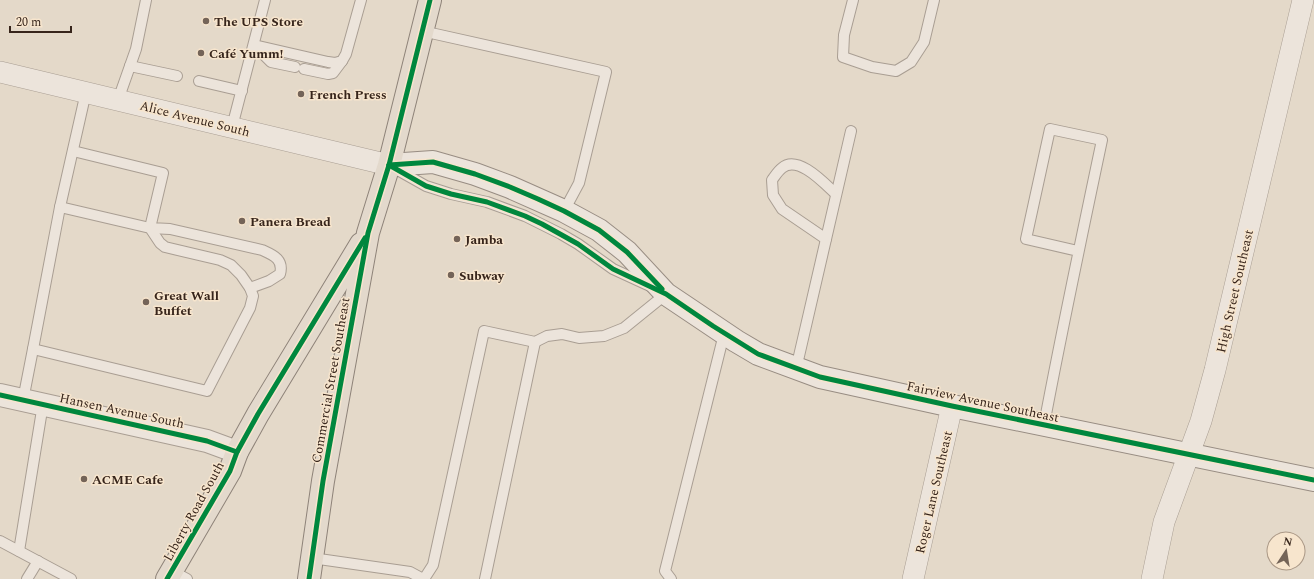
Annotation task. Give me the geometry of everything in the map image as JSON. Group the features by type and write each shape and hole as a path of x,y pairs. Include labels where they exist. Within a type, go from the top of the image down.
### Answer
{"main road":[{"name":"Commercial Street Southeast","path":"310,569 323,481 368,233 389,165 430,0"},
{"name":"Fairview Avenue Southeast","path":"389,165 433,162 475,174 564,210 598,230 627,252 666,294 724,334 758,354 796,369 820,377 952,406 1314,480"},
{"name":"Liberty Road South","path":"176,576 230,471 237,452 262,407 368,233"},
{"name":"Hansen Avenue South","path":"0,395 207,441 237,452"}],"street":[{"name":"High Street Southeast","path":"1152,579 1164,522 1201,421 1215,370 1302,0"},
{"name":"Alice Avenue South","path":"0,72 389,165"},
{"name":"Roger Lane Southeast","path":"914,579 952,406"}],"lane":[{"path":"118,100 136,49 146,0"},
{"path":"232,127 265,0"},
{"path":"254,45 270,62 328,74 333,73 346,54 361,0"},
{"path":"853,0 844,35 843,57 872,67 896,72 911,62 924,42 934,0"},
{"path":"422,31 606,72 579,184 564,210"},
{"path":"254,45 328,62 335,63 342,61"},
{"path":"130,66 177,76"},
{"path":"199,81 242,91"},
{"path":"19,551 33,402 33,348 60,207 86,92"},
{"path":"1044,425 1061,331 1102,140 1050,129 1026,239 1078,251"},
{"path":"796,369 851,131"},
{"path":"33,348 207,391 250,308 253,296 250,288 241,275 231,265 220,260 165,246 160,243 150,228 163,173 73,151"},
{"path":"826,239 782,209 773,195 772,180 783,166 795,164 809,170 836,194"},
{"name":"Fairview Avenue Southeast","path":"389,165 426,186 487,202 525,216 572,241 613,269 666,294"},
{"path":"60,207 150,228 178,231 262,250 274,255 282,268 280,274 269,281 250,288"},
{"path":"310,569 410,572 423,579 434,565 484,330 535,342 547,336 562,334 579,338 604,336 624,328 666,294"},
{"path":"671,579 665,571 724,334"},
{"path":"485,579 535,342"},
{"path":"0,541 71,579"},
{"path":"28,579 38,561"}],"cycle path":[{"path":"309,579 323,481 368,233 389,165 430,0"},
{"path":"389,165 433,162 475,174 538,199 599,230 627,252 662,289"},
{"path":"389,165 426,186 451,194 487,202 542,224 578,244 613,269 666,294 758,354 820,377 952,406 1314,480"},
{"path":"167,579 230,471 237,452 258,414 365,238"},
{"path":"0,395 207,441 237,452"}],"place":[{"name":"The UPS Store","path":"206,21"},
{"name":"Café Yumm!","path":"201,53"},
{"name":"French Press","path":"301,94"},
{"name":"Panera Bread","path":"242,221"},
{"name":"Jamba","path":"457,239"},
{"name":"Subway","path":"451,275"},
{"name":"Great Wall Buffet","path":"146,302"},
{"name":"ACME Cafe","path":"84,479"}]}
